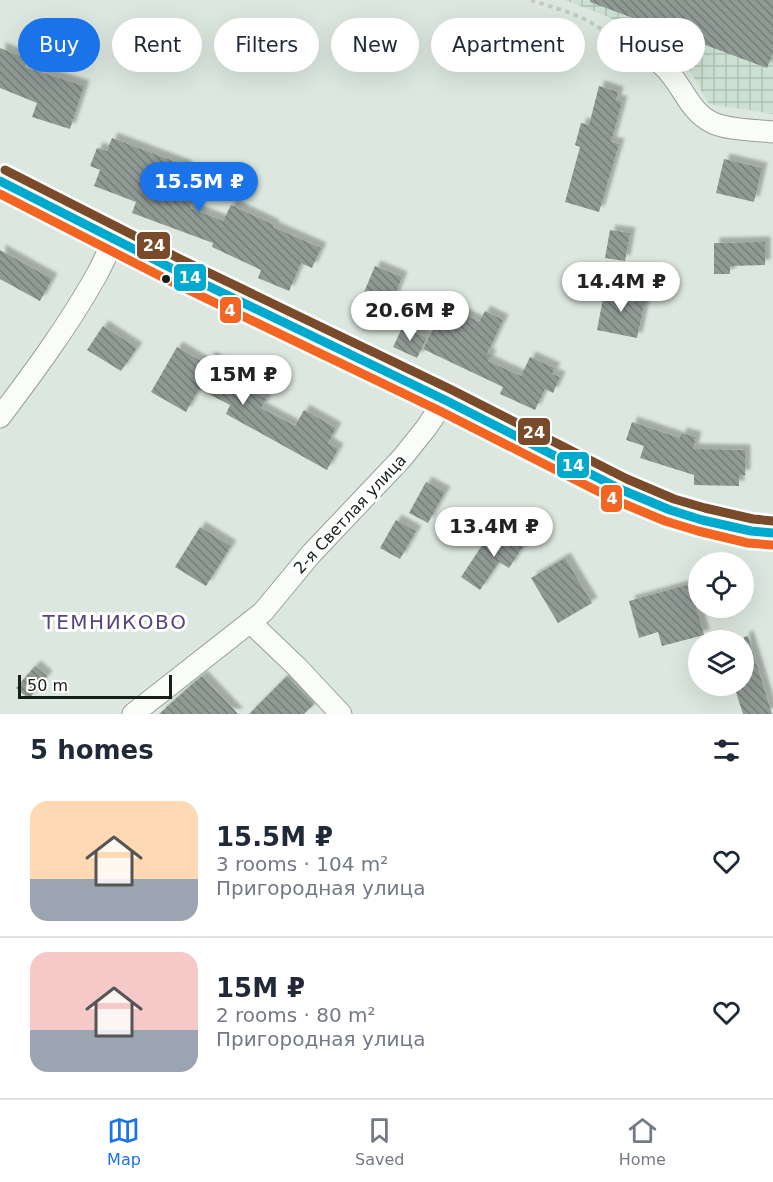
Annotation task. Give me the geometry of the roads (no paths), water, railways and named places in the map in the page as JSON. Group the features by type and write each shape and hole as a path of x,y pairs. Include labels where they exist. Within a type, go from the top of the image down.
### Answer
{"street":[{"path":"668,72 697,112 706,119 715,124 773,132"},
{"path":"0,181 445,400 622,490 670,510 702,520 728,527 773,533"},
{"path":"0,417 77,308 97,275 114,239"},
{"name":"2-я Светлая улица","path":"147,710 263,612 311,554 402,458 445,400"},
{"path":"250,622 341,714"}],"district":[{"name":"ТЕМНИКОВО","path":"115,622"}]}
